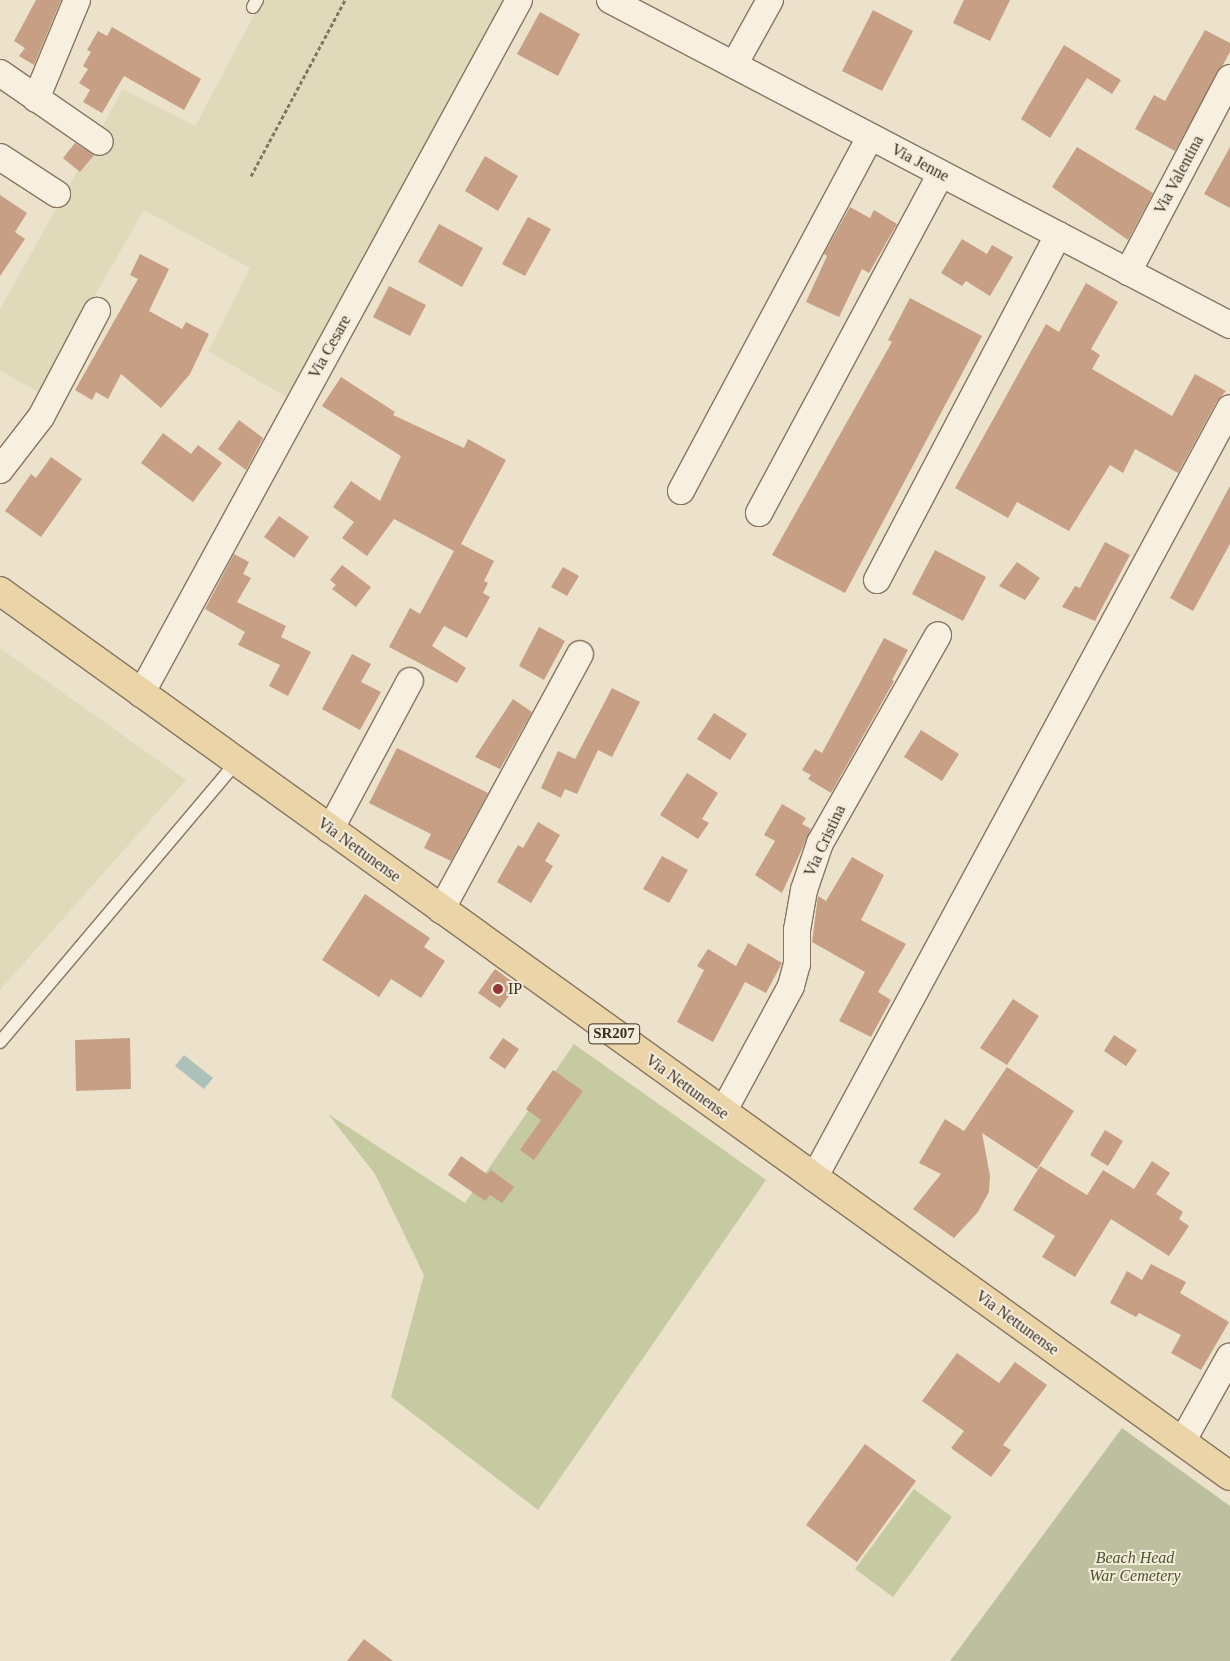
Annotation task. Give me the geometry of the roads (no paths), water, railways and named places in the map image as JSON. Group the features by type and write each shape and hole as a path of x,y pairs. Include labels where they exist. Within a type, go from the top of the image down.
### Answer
{"main road":[{"name":"Via Nettunense","path":"0,591 236,763 1230,1476"}],"street":[{"path":"36,99 77,0"},
{"name":"Via Cesare","path":"141,694 519,0"},
{"name":"Via Jenne","path":"610,0 1230,325"},
{"path":"734,65 770,0"},
{"path":"0,73 100,142"},
{"name":"Via Valentina","path":"1128,272 1230,78"},
{"path":"681,491 870,137"},
{"path":"0,157 57,194"},
{"path":"759,513 941,174"},
{"path":"877,580 1058,235"},
{"path":"0,470 41,417 97,311"},
{"path":"814,1178 1230,408"},
{"name":"Via Cristina","path":"723,1112 791,986 797,964 797,930 804,890 820,843 938,635"},
{"path":"441,910 580,654"},
{"path":"330,830 410,681"},
{"path":"1182,1442 1230,1356"}],"lane":[{"path":"0,1042 236,763"}],"water":[{"path":"184,1055 213,1078 204,1089 175,1066"}],"place":[{"name":"IP","path":"498,989"}],"park label":[{"name":"Beach Head War Cemetery","path":"1135,1567"}]}
